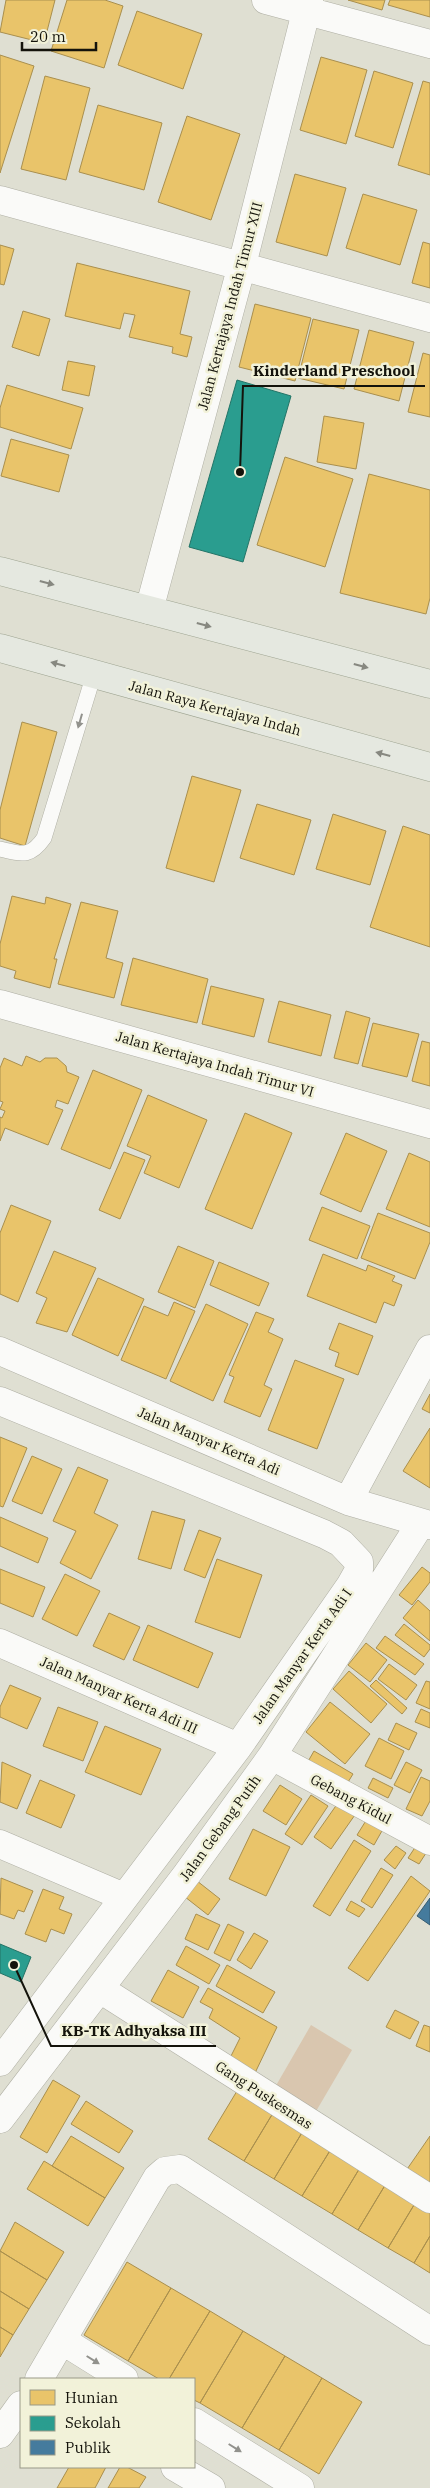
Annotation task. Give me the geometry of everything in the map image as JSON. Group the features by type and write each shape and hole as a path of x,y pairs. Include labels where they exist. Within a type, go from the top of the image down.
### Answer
{"main road":[{"path":"0,571 430,684"},
{"name":"Jalan Raya Kertajaya Indah","path":"0,648 430,767"}],"street":[{"path":"266,0 307,5 430,44"},
{"name":"Jalan Kertajaya Indah Timur XIII","path":"149,610 242,265 307,5"},
{"path":"0,200 430,318"},
{"name":"Jalan Kertajaya Indah Timur VI","path":"0,1004 430,1124"},
{"path":"348,1500 430,1349"},
{"name":"Jalan Manyar Kerta Adi","path":"0,1351 348,1500 426,1524"},
{"name":"Jalan Manyar Kerta Adi I","path":"0,1401 324,1534 341,1543 359,1562 358,1570 350,1586 238,1747 4,2050"},
{"name":"Jalan Gebang Putih","path":"0,2119 100,1989 272,1756 426,1524"},
{"name":"Jalan Manyar Kerta Adi III","path":"0,1643 238,1747"},
{"name":"Gebang Kidul","path":"272,1756 430,1841"},
{"path":"0,1844 124,1897"},
{"name":"Gang Puskesmas","path":"100,1989 430,2199"},
{"path":"40,2378 157,2178 165,2171 180,2169 430,2331"},
{"path":"62,2341 122,2378"},
{"path":"0,2434 20,2406"},
{"path":"195,2423 300,2488"},
{"path":"177,2468 211,2488"}],"lane":[{"path":"0,849 24,854 36,850 44,838 94,674"}],"shaded area":[{"path":"311,2025 352,2050 315,2113 274,2089"}],"building: Hunian":[{"path":"6,0 55,0 44,43 0,32"},
{"path":"67,0 105,0 123,6 104,68 51,51"},
{"path":"348,0 385,0 382,10"},
{"path":"390,0 430,0 430,17 388,5"},
{"path":"137,11 202,34 183,89 118,65"},
{"path":"0,55 34,66 0,173"},
{"path":"321,57 367,70 346,144 300,130"},
{"path":"374,71 413,83 393,148 355,136"},
{"path":"45,76 90,88 66,180 21,169"},
{"path":"423,81 430,83 430,175 398,165"},
{"path":"98,105 162,123 144,190 79,172"},
{"path":"187,116 240,134 211,220 158,202"},
{"path":"295,174 346,188 327,256 276,242"},
{"path":"363,194 417,210 400,265 346,248"},
{"path":"423,242 430,244 430,288 412,283"},
{"path":"0,245 14,249 4,285 0,284"},
{"path":"77,263 190,291 180,334 192,337 187,357 172,353 173,347 129,337 135,315 124,313 120,329 65,316"},
{"path":"255,304 311,318 295,381 239,367"},
{"path":"23,311 50,319 39,356 12,347"},
{"path":"313,319 359,330 344,389 298,378"},
{"path":"369,330 414,342 399,401 354,389"},
{"path":"423,353 430,355 430,417 408,412"},
{"path":"68,361 95,366 89,396 62,390"},
{"path":"7,385 83,408 71,449 0,427 0,408"},
{"path":"324,416 364,423 356,469 317,462"},
{"path":"11,439 69,455 59,492 1,476"},
{"path":"285,457 353,479 325,567 257,545"},
{"path":"369,474 430,490 430,598 426,614 340,593"},
{"path":"22,722 57,732 25,846 0,838 0,810"},
{"path":"192,776 241,790 214,882 166,868"},
{"path":"257,804 311,820 294,875 240,858"},
{"path":"333,814 386,831 370,885 316,869"},
{"path":"403,826 430,835 430,947 370,927"},
{"path":"12,896 45,904 46,897 71,904 54,959 57,959 50,988 14,978 16,971 0,966 0,944"},
{"path":"81,902 118,911 106,958 123,963 114,998 58,984"},
{"path":"133,958 208,979 197,1023 121,1005"},
{"path":"211,986 264,999 254,1037 202,1024"},
{"path":"279,1001 331,1015 321,1056 268,1042"},
{"path":"346,1011 370,1018 358,1064 334,1058"},
{"path":"373,1023 419,1034 407,1077 362,1066"},
{"path":"422,1041 430,1043 430,1086 412,1081"},
{"path":"26,1056 40,1062 45,1058 57,1058 66,1066 67,1072 79,1077 68,1104 57,1100 55,1107 63,1110 48,1145 5,1128 0,1141 0,1117 2,1118 5,1111 0,1109 3,1102 0,1101 0,1068 4,1058 22,1066"},
{"path":"93,1070 142,1090 110,1169 61,1149"},
{"path":"148,1095 207,1120 179,1188 144,1173 151,1156 127,1146"},
{"path":"245,1113 292,1133 252,1229 205,1209"},
{"path":"346,1133 387,1151 361,1212 320,1194"},
{"path":"124,1152 145,1160 120,1219 99,1210"},
{"path":"409,1153 430,1162 430,1227 386,1209"},
{"path":"11,1205 51,1221 18,1302 0,1294 0,1233"},
{"path":"322,1207 370,1226 357,1259 309,1240"},
{"path":"378,1213 430,1233 430,1242 415,1279 361,1258"},
{"path":"178,1246 214,1261 195,1308 158,1292"},
{"path":"54,1251 96,1268 67,1332 36,1323 47,1298 36,1293"},
{"path":"323,1254 366,1271 368,1265 395,1276 392,1281 402,1285 394,1306 384,1302 376,1323 307,1296"},
{"path":"219,1262 269,1283 259,1306 210,1285"},
{"path":"98,1278 144,1299 118,1356 72,1335"},
{"path":"174,1302 195,1311 166,1379 121,1360 144,1306 168,1316"},
{"path":"206,1304 248,1324 213,1401 170,1381"},
{"path":"256,1312 274,1319 268,1332 283,1339 264,1385 272,1389 260,1417 224,1402 234,1377 229,1375"},
{"path":"339,1323 373,1336 358,1375 335,1366 339,1353 329,1349"},
{"path":"295,1360 344,1379 317,1449 268,1430"},
{"path":"430,1394 430,1413 422,1409"},
{"path":"430,1428 430,1488 403,1471"},
{"path":"0,1437 27,1448 3,1507 0,1506"},
{"path":"32,1456 62,1469 42,1514 12,1501"},
{"path":"78,1467 108,1480 94,1513 118,1525 91,1579 60,1563 76,1531 53,1521"},
{"path":"152,1511 185,1520 171,1569 138,1559"},
{"path":"0,1517 48,1538 38,1563 0,1546"},
{"path":"199,1530 221,1538 205,1578 184,1570"},
{"path":"217,1559 262,1575 240,1638 195,1622"},
{"path":"422,1567 430,1573 430,1582 412,1605 399,1595"},
{"path":"0,1569 45,1587 33,1617 0,1603"},
{"path":"65,1574 100,1591 77,1636 42,1619"},
{"path":"418,1600 430,1611 430,1641 403,1618"},
{"path":"109,1613 140,1627 124,1660 93,1646"},
{"path":"404,1624 430,1645 430,1649 424,1657 395,1635"},
{"path":"148,1625 213,1653 198,1688 133,1660"},
{"path":"385,1636 424,1664 415,1675 376,1648"},
{"path":"366,1643 387,1660 370,1682 348,1665"},
{"path":"389,1664 417,1685 406,1700 378,1679"},
{"path":"349,1671 387,1704 371,1723 333,1689"},
{"path":"376,1680 407,1708 402,1714 370,1686"},
{"path":"426,1681 430,1682 430,1709 416,1703"},
{"path":"10,1685 41,1698 27,1729 0,1717 0,1707"},
{"path":"330,1702 370,1734 345,1764 306,1732"},
{"path":"58,1707 98,1722 83,1761 43,1746"},
{"path":"421,1709 430,1713 430,1728 415,1722"},
{"path":"396,1723 417,1733 409,1750 388,1740"},
{"path":"105,1726 161,1749 141,1795 85,1772"},
{"path":"379,1738 404,1751 391,1779 365,1766"},
{"path":"314,1751 353,1774 345,1787 306,1765"},
{"path":"2,1762 31,1775 17,1809 0,1802"},
{"path":"406,1762 422,1770 410,1793 394,1785"},
{"path":"421,1777 430,1781 430,1801 422,1816 406,1809"},
{"path":"373,1778 393,1788 388,1798 368,1788"},
{"path":"40,1780 75,1795 61,1828 26,1813"},
{"path":"280,1785 302,1799 286,1825 263,1811"},
{"path":"311,1795 328,1806 302,1845 285,1834"},
{"path":"340,1800 357,1812 331,1849 314,1837"},
{"path":"367,1819 383,1829 374,1845 357,1835"},
{"path":"253,1829 290,1847 266,1896 229,1879"},
{"path":"354,1840 371,1851 330,1916 313,1906"},
{"path":"418,1843 428,1850 419,1864 408,1858"},
{"path":"396,1846 406,1853 395,1869 384,1860"},
{"path":"381,1868 393,1875 372,1908 361,1901"},
{"path":"411,1876 430,1891 368,1981 348,1968"},
{"path":"192,1877 220,1899 208,1915 180,1893"},
{"path":"1,1878 33,1891 24,1912 18,1910 14,1919 0,1914"},
{"path":"43,1889 64,1897 59,1909 72,1914 64,1934 51,1929 46,1942 25,1934"},
{"path":"351,1901 365,1909 359,1917 346,1910"},
{"path":"196,1914 220,1925 208,1950 185,1939"},
{"path":"228,1924 244,1932 230,1961 214,1953"},
{"path":"254,1933 268,1941 251,1969 237,1960"},
{"path":"186,1946 220,1965 209,1984 176,1965"},
{"path":"227,1965 275,1992 263,2013 216,1986"},
{"path":"168,1970 199,1987 183,2018 151,2001"},
{"path":"208,1988 277,2027 255,2073 229,2060 240,2038 209,2018 213,2009 200,2002"},
{"path":"395,2010 419,2022 410,2039 386,2027"},
{"path":"424,2025 430,2027 430,2052 416,2046"},
{"path":"53,2080 80,2096 47,2153 20,2137"},
{"path":"237,2091 273,2113 244,2161 208,2139"},
{"path":"86,2101 133,2131 119,2153 71,2124"},
{"path":"273,2113 303,2131 274,2179 244,2161"},
{"path":"303,2131 331,2149 302,2196 274,2179"},
{"path":"71,2136 124,2168 105,2198 52,2166"},
{"path":"430,2136 430,2192 403,2175"},
{"path":"331,2149 361,2166 332,2214 302,2196"},
{"path":"44,2161 105,2198 88,2226 27,2189"},
{"path":"361,2166 387,2182 358,2230 332,2214"},
{"path":"387,2182 417,2200 388,2248 358,2230"},
{"path":"417,2200 430,2208 430,2236 414,2263 388,2248"},
{"path":"15,2222 64,2252 47,2280 0,2251"},
{"path":"430,2236 430,2273 414,2263"},
{"path":"0,2251 47,2280 29,2309 0,2291"},
{"path":"127,2262 171,2288 128,2361 84,2335"},
{"path":"171,2288 210,2311 170,2378 157,2378 128,2361"},
{"path":"0,2291 29,2309 13,2335 0,2327"},
{"path":"210,2311 243,2331 200,2403 195,2400 195,2378 170,2378"},
{"path":"0,2327 13,2335 0,2357"},
{"path":"243,2331 285,2356 242,2428 200,2403"},
{"path":"285,2356 322,2378 279,2450 242,2428"},
{"path":"322,2378 362,2402 319,2474 279,2450"},
{"path":"68,2468 105,2468 95,2488 57,2488"},
{"path":"119,2468 129,2468 146,2477 139,2488 108,2488"}],"building: Sekolah":[{"path":"237,380 291,396 243,562 189,547"},
{"path":"0,1944 31,1957 21,1982 0,1973"}],"building: Publik":[{"path":"430,1898 430,1925 417,1916"}],"place":[{"name":"Kinderland Preschool","path":"240,472"},
{"name":"KB-TK Adhyaksa III","path":"14,1965"}]}
